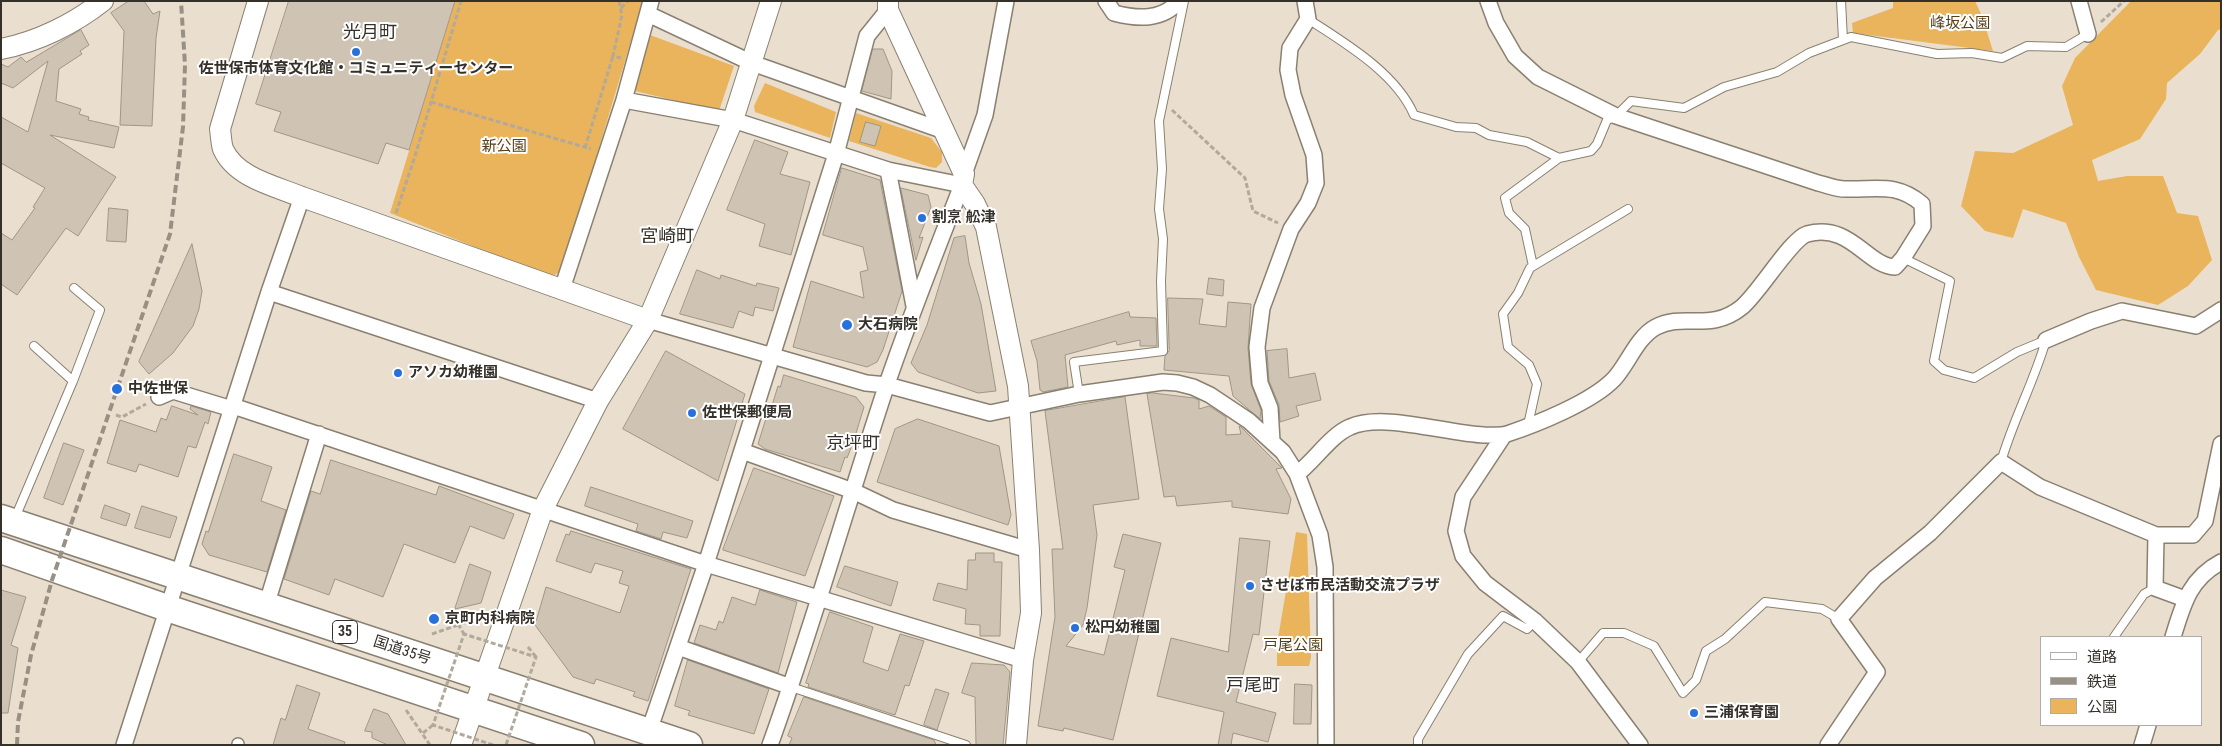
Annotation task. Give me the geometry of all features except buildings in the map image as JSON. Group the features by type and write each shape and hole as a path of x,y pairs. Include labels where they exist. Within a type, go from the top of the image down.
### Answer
{"highway":[{"name":"国道35号","path":"7,520 484,679 689,745"},
{"name":"35","path":"1,550 167,608 582,745"}],"street":[{"path":"1,49 20,45 47,34 103,1"},
{"path":"258,1 220,129 223,148 232,161 246,174 302,197 648,320 866,383 887,385 990,413 1079,394 1163,382 1185,385 1210,395 1226,405 1283,452 1297,474 1320,534 1325,567 1326,745"},
{"path":"461,745 543,509 598,401 648,320 733,120 771,1"},
{"path":"770,745 791,687 818,597 887,385 914,306 963,180 984,115 1006,1"},
{"path":"1106,1 1114,13 1140,19 1159,15 1174,7 1179,1"},
{"path":"1272,441 1270,408 1260,383 1257,347 1262,308 1291,228 1308,203 1316,183 1314,155 1293,96 1288,70 1290,48 1308,19 1305,1"},
{"path":"1297,474 1314,461 1334,436 1351,426 1371,422 1468,434 1504,435 1528,426 1592,397 1614,379 1627,359 1656,327 1674,322 1718,321 1742,307 1763,285 1783,256 1806,234 1841,235 1886,267 1895,267 1903,258 1923,226 1922,204 1909,193 1893,189 1842,189 1706,148 1616,116 1538,77 1515,56 1496,23 1488,1"},
{"path":"2079,1 2088,34"},
{"path":"649,731 706,564 836,154 867,36 888,5"},
{"path":"888,5 944,131 963,180 986,226 1018,386 1032,613 1023,660 1016,745"},
{"path":"562,289 624,100 650,8 752,63 944,131"},
{"path":"624,100 733,120 888,170 963,180"},
{"path":"888,170 914,306"},
{"path":"124,745 268,292 302,197"},
{"path":"268,292 598,401"},
{"path":"2046,340 2091,320 2122,312 2196,326 2221,310"},
{"path":"159,397 173,391 319,434 706,564 1023,660"},
{"path":"266,606 319,434"},
{"path":"1504,435 1462,497 1456,531 1463,556 1484,583 1535,621 1578,662 1640,745"},
{"path":"1828,745 1878,672 1839,619 1875,578 1930,533 2001,462 2040,487 2156,535 2193,535 2205,521 2221,444"},
{"path":"742,450 853,490 893,510 1029,550"},
{"path":"2156,535 2155,588 2185,599"},
{"path":"2174,636 2185,599 2200,576 2218,567"},
{"path":"678,646 791,687"},
{"path":"2142,745 2148,726"}],"lane":[{"path":"1079,394 1074,362 1163,351 1159,121 1184,1"},
{"path":"1841,1 1843,40"},
{"path":"1308,19 1361,54 1389,80 1410,105 1414,115 1456,127 1476,128 1489,135 1527,142 1559,158"},
{"path":"1533,266 1525,229 1509,213 1505,198 1559,158 1591,151 1598,144 1608,120 1616,116 1631,102 1684,108 1724,87 1777,72 1809,52 1851,37 1937,54 1972,54 2002,58 2027,46 2066,47 2088,34"},
{"path":"1528,426 1537,384 1529,364 1508,347 1503,314 1518,293 1530,268 1578,237 1628,209"},
{"path":"1903,258 1950,281 1934,361 1944,370 1974,378 2017,352 2046,340"},
{"path":"7,520 73,381 100,310 74,288"},
{"path":"2001,462 2008,438 2036,374 2046,340"},
{"path":"34,346 73,381"},
{"path":"2115,636 2144,594 2155,588"},
{"path":"1578,662 1603,634 1624,633 1654,646 1683,693 1696,680 1706,651 1725,639 1766,602 1822,609 1839,619"},
{"path":"1418,745 1418,739 1468,654 1503,616 1528,629 1535,621"},
{"path":"791,687 966,745"}],"path":[{"path":"391,228 461,1"},
{"path":"585,148 614,56 622,15 619,1"},
{"path":"621,8 628,1"},
{"path":"2088,34 2124,1"},
{"path":"614,56 635,62"},
{"path":"1168,78 1169,108 1236,168 1244,178 1253,211 1291,228"},
{"path":"431,102 606,154"},
{"path":"116,415 122,417 159,397"},
{"path":"432,634 481,618"},
{"path":"458,624 464,634 536,658"},
{"path":"423,733 434,725 464,634"},
{"path":"528,647 536,658"},
{"path":"506,745 536,658"},
{"path":"405,710 430,745"},
{"path":"434,725 493,745"}],"green space":[{"name":"新公園","path":"455,1 643,1 562,271 550,277 390,213"},
{"name":"峰坂公園","path":"1893,1 1975,1 1982,16 1993,51 1853,33 1852,23 1893,8"},
{"path":"2131,1 2221,1 2221,29 2218,30 2200,54 2167,83 2166,99 2140,139 2092,160 2098,181 2127,176 2163,176 2177,213 2198,216 2212,260 2188,286 2158,305 2096,290 2079,257 2066,223 2023,209 2013,238 1985,231 1961,206 1975,151 2013,153 2073,125 2062,86 2075,58"},
{"path":"650,35 734,66 719,111 635,91"},
{"path":"765,83 836,112 830,138 755,112 754,106"},
{"path":"856,113 931,138 942,152 942,162 936,168 930,167 849,141"},
{"name":"戸尾公園","path":"1296,532 1307,534 1311,658 1309,666 1277,666 1277,644"}],"railway":[{"path":"17,745 18,722 31,655 52,580 170,234 183,127 185,65 181,1"}],"place":[{"name":"佐世保市体育文化館・コミュニティーセンター","path":"356,52"},
{"name":"割烹 舩津","path":"922,218"},
{"name":"大石病院","path":"847,325"},
{"name":"アソカ幼稚園","path":"398,373"},
{"name":"中佐世保","path":"117,389"},
{"name":"佐世保郵便局","path":"692,413"},
{"name":"させぼ市民活動交流プラザ","path":"1250,586"},
{"name":"京町内科病院","path":"434,619"},
{"name":"松円幼稚園","path":"1075,628"},
{"name":"三浦保育園","path":"1694,713"}],"district":[{"name":"光月町","path":"370,33"},
{"name":"宮崎町","path":"667,237"},
{"name":"京坪町","path":"853,444"},
{"name":"戸尾町","path":"1253,686"}]}
